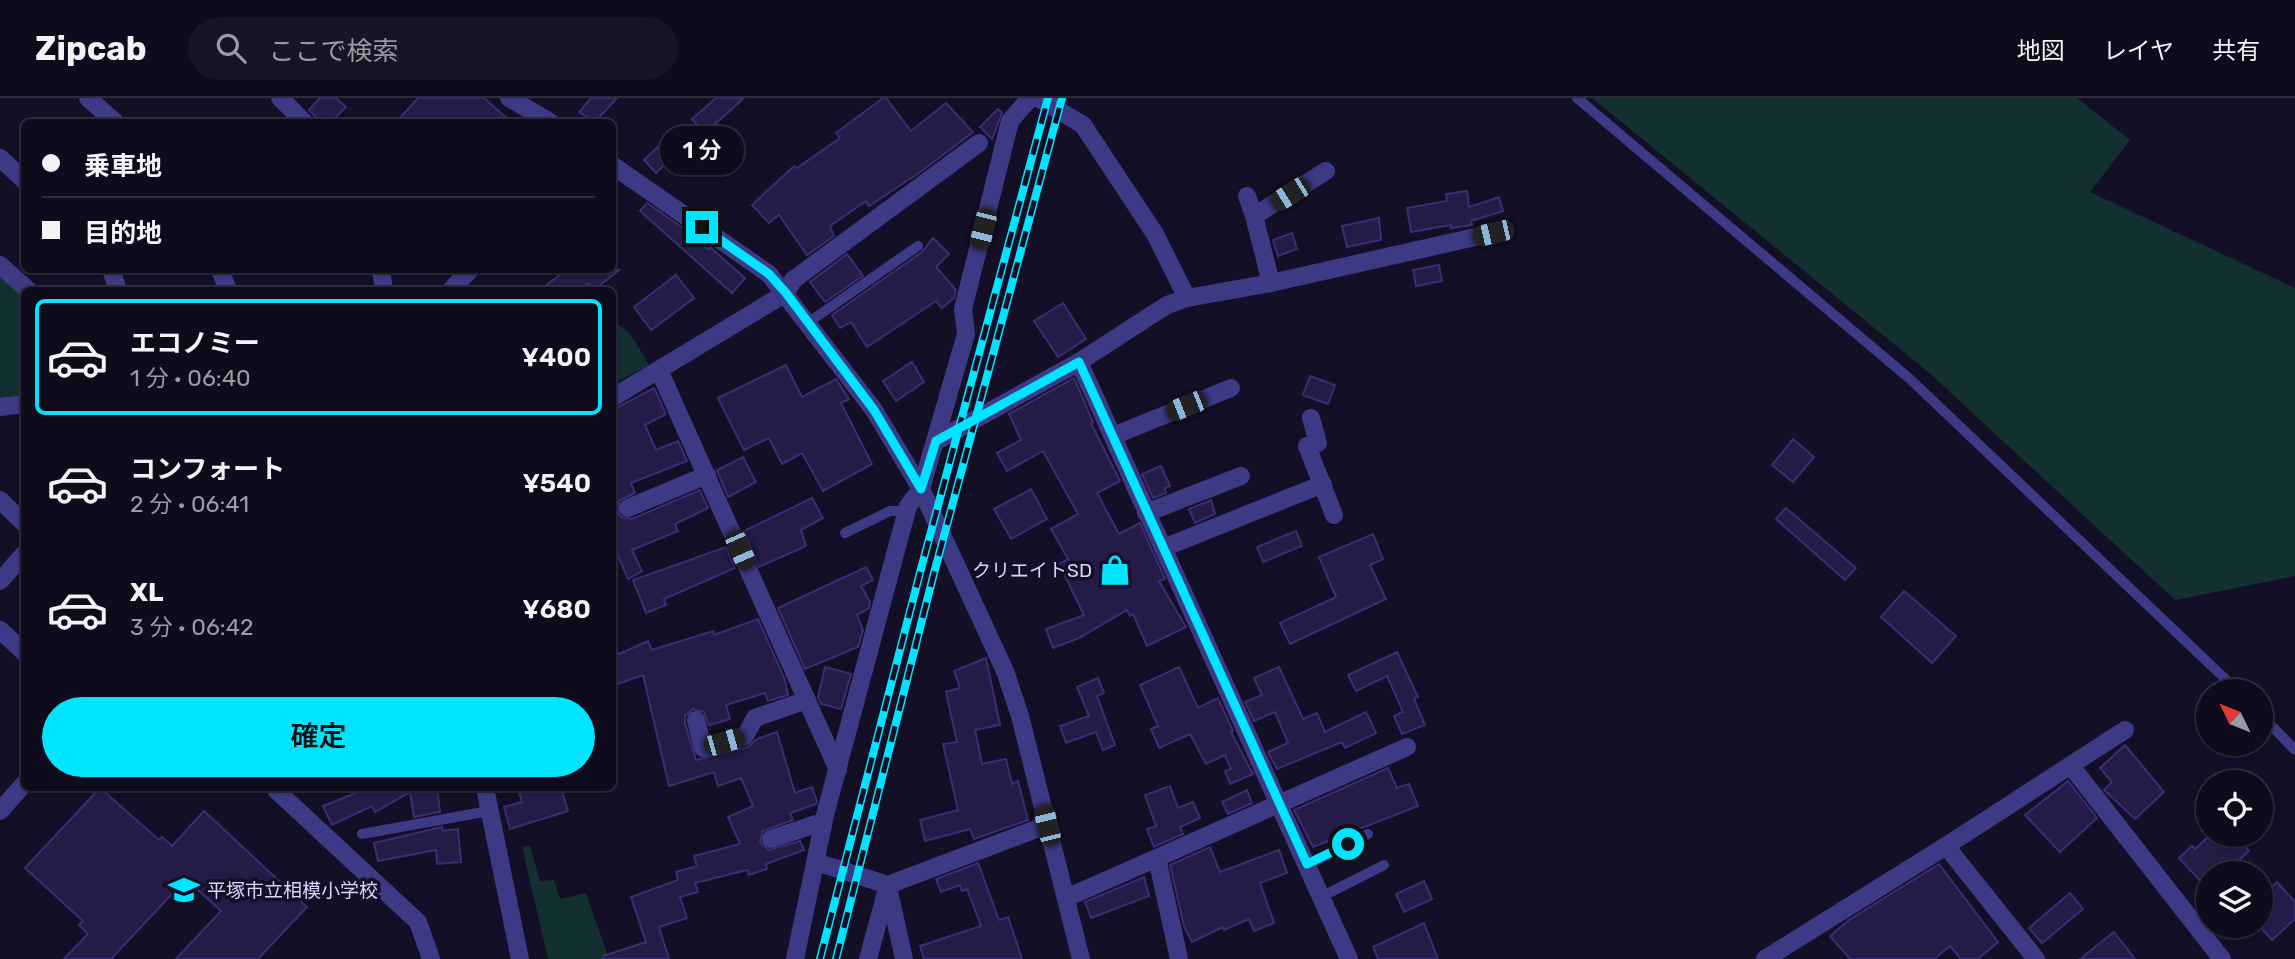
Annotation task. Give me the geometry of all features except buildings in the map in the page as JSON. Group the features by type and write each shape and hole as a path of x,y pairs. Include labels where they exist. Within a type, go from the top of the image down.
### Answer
{"street":[{"path":"88,98 112,119"},
{"path":"280,98 301,119"},
{"path":"509,98 545,119"},
{"path":"795,959 823,826 906,511 921,489 966,334 963,309 1010,121 1030,98"},
{"path":"1038,98 1083,125 1155,234 1187,298"},
{"path":"616,396 786,293 793,280 866,217 979,143"},
{"path":"0,158 21,177"},
{"path":"1297,167 1308,183"},
{"path":"616,168 769,274 809,322 874,410 921,489 1005,671 1020,716 1081,959"},
{"path":"1254,216 1326,171"},
{"path":"1247,196 1270,284"},
{"path":"936,441 1079,362 1167,305 1187,298 1270,284 1493,233"},
{"path":"0,265 25,287"},
{"path":"455,287 467,273"},
{"path":"1079,362 1349,959"},
{"path":"659,370 838,770"},
{"path":"1113,436 1208,390 1231,388"},
{"path":"0,407 21,404"},
{"path":"1311,418 1318,443 1307,446 1335,515"},
{"path":"628,508 707,475"},
{"path":"1146,513 1241,476"},
{"path":"1163,548 1323,484"},
{"path":"0,500 21,520"},
{"path":"0,581 21,557"},
{"path":"0,630 21,649"},
{"path":"696,720 703,748 745,736 755,718 807,700"},
{"path":"1765,959 2125,730"},
{"path":"1066,898 1407,747"},
{"path":"2071,766 2222,959"},
{"path":"0,811 21,787"},
{"path":"277,791 418,922 431,959"},
{"path":"486,791 520,959"},
{"path":"771,839 816,824 823,826"},
{"path":"816,862 888,885 1047,825"},
{"path":"1946,846 2036,959"},
{"path":"1157,858 1179,959"},
{"path":"868,959 888,885"},
{"path":"888,885 904,959"}],"lane":[{"path":"1577,98 1910,379 2225,679"},
{"path":"809,322 918,246"},
{"path":"845,533 890,511 906,511"},
{"path":"2273,727 2295,750"},
{"path":"362,834 489,811"},
{"path":"1307,864 1368,834"},
{"path":"1321,897 1384,865"}],"green space":[{"path":"1592,98 2077,98 2130,140 2090,192 2295,288 2295,576 2175,600 1927,371"},
{"path":"0,274 21,293 21,396 0,400"},
{"path":"616,322 631,335 649,365 616,382"},
{"path":"530,846 540,881 554,880 560,899 586,893 609,959 548,959 522,847"}],"railway":[{"path":"820,959 922,565 1048,98"},
{"path":"836,959 934,573 1062,98"}],"place":[{"name":"クリエイトSD","path":"1115,570"},
{"name":"平塚市立相模小学校","path":"184,890"}],"route":[{"path":"702,227 769,274 786,293 874,410 921,489 936,441 1079,362 1307,864 1348,844"}]}
